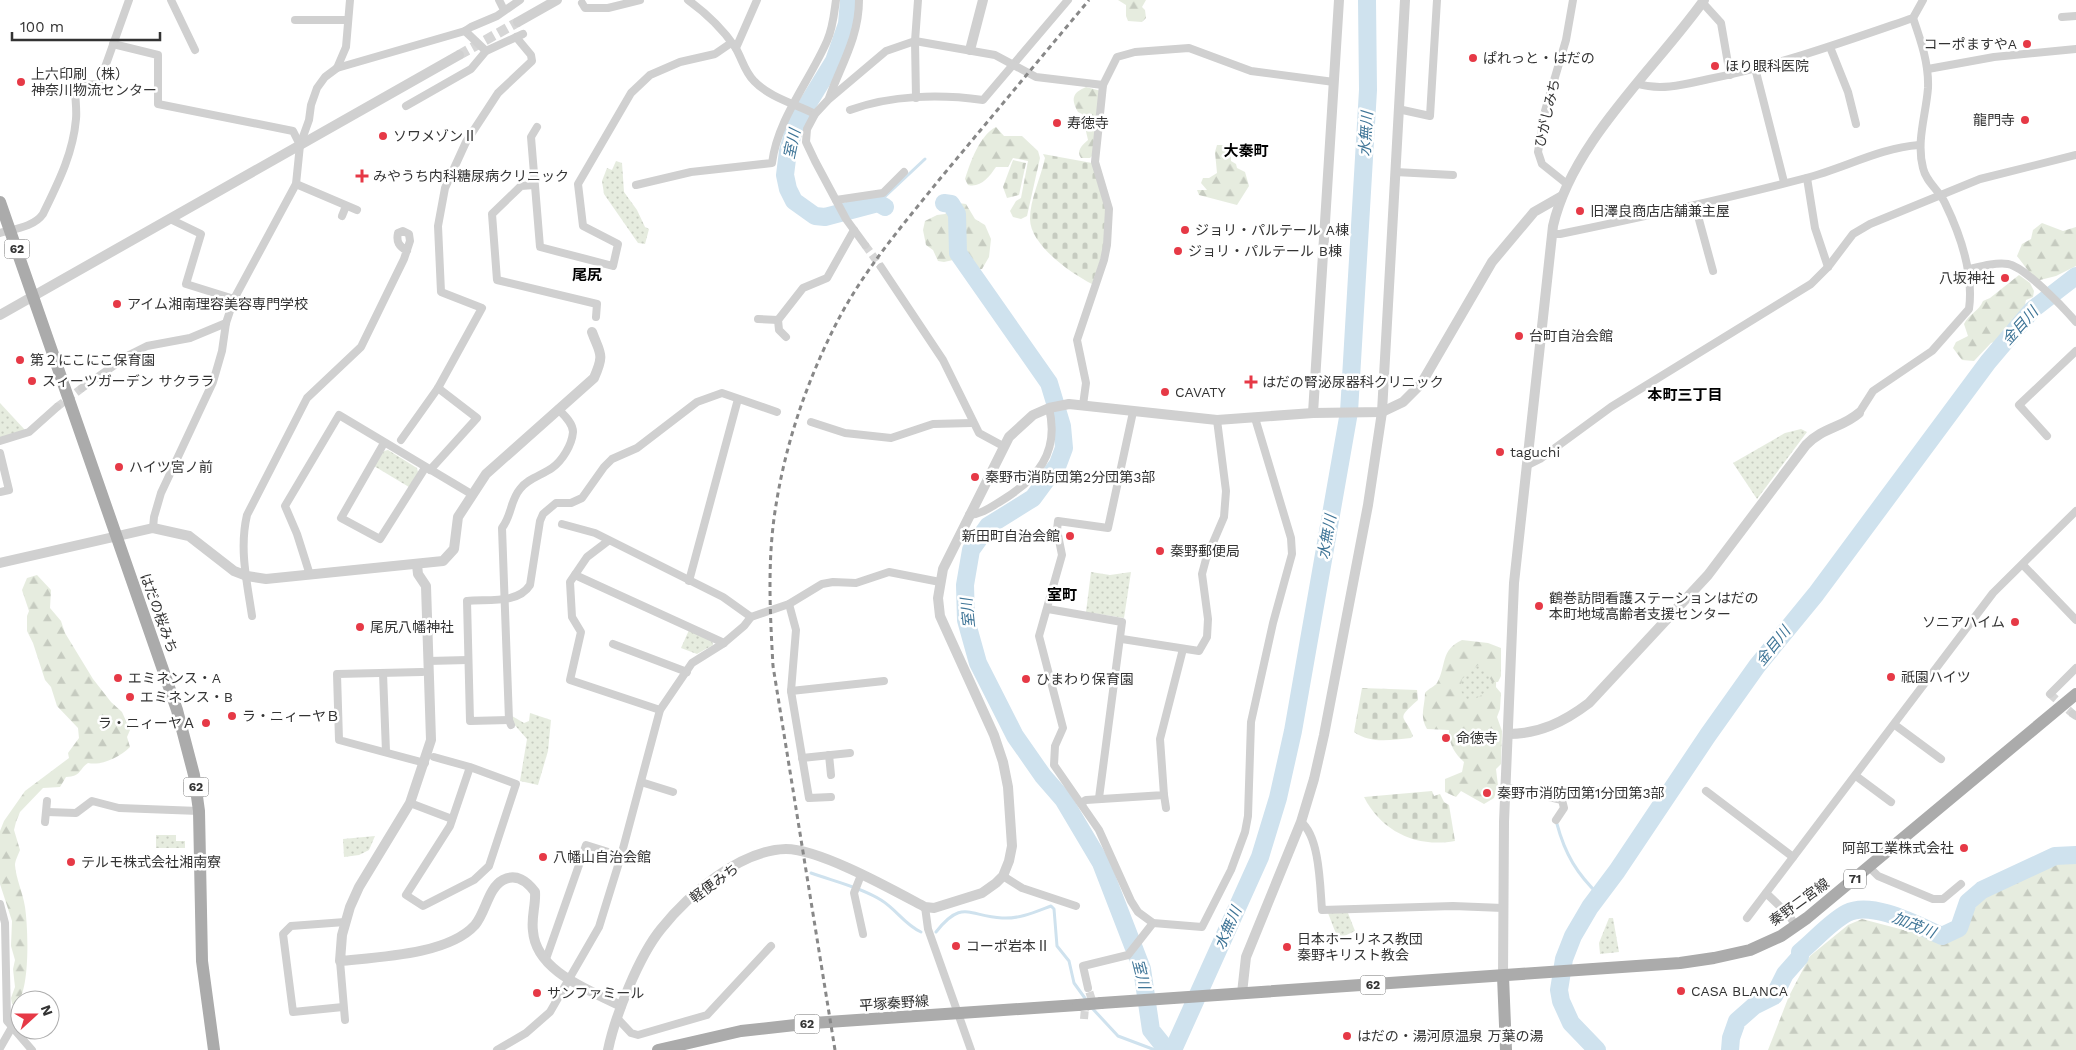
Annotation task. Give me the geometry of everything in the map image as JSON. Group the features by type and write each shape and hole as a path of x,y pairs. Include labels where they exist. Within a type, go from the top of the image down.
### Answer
{"main road":[{"name":"はだの桜みち","path":"0,202 5,231 33,296 177,710 194,775 199,812 202,961 214,1050"},
{"name":"秦野二宮線","path":"1503,976 1680,963 1736,954 1766,943 1796,926 1870,867 2076,694"},
{"name":"62","path":"1242,993 1503,976"},
{"path":"1503,976 1506,1050"},
{"name":"平塚秦野線","path":"658,1050 741,1031 958,1013 1242,993"}],"street":[{"path":"5,231 39,220 43,214 63,173 70,151 76,118 75,88 79,85 99,84 130,0"},
{"path":"171,0 195,50"},
{"path":"337,68 346,47 350,0"},
{"path":"500,0 504,10"},
{"path":"153,528 161,493 213,382 222,351 226,323 234,299 296,184 300,145 317,88 337,68 466,31 471,26 498,16 520,0"},
{"path":"518,22 557,0"},
{"path":"582,4 585,8 600,8 640,0"},
{"path":"688,0 720,27 734,45 754,81 815,114"},
{"path":"537,127 531,137 540,247 613,266 618,244 583,226 578,184 630,93 650,75 680,62 715,54 734,45 757,0"},
{"path":"636,185 691,172 772,163 774,147 794,104 828,40 836,0"},
{"path":"828,100 855,38 859,0"},
{"path":"916,98 914,41 918,0"},
{"path":"970,50 983,0"},
{"path":"850,110 865,105 916,98 983,100 1068,0"},
{"path":"1315,413 1339,0"},
{"path":"1242,993 1246,958 1301,822 1324,735 1368,504 1380,412 1405,0"},
{"path":"1398,109 1430,116 1437,0"},
{"name":"ひがしみち","path":"1567,184 1542,164 1538,152 1545,111 1566,40 1573,0"},
{"path":"1508,734 1534,733 1578,712 1589,703 1708,576 1811,440 1826,429 1849,422 1859,413 1873,391 1932,351 1969,309 1968,274 1970,269 1945,202 1926,177 1920,145 1928,89 1928,69 1914,18 1923,0"},
{"path":"1503,976 1505,787 1514,583 1552,234 1567,184 1604,127 1703,1 1721,22 1730,75"},
{"path":"2062,17 2076,16"},
{"path":"1638,84 1650,87 1669,87 1730,75 1830,47 1914,18"},
{"path":"295,20 348,20"},
{"path":"466,31 486,51"},
{"path":"401,440 438,388 482,308 442,292 438,226 445,188 466,142 498,93 532,61 531,55 519,36 486,51 471,70 406,106"},
{"path":"865,245 846,219 806,142 807,129 815,114 828,100 886,51 914,41 995,55 1036,77 1103,85"},
{"path":"113,44 158,55 158,104 293,131 300,145"},
{"path":"1830,47 1848,92 1856,124"},
{"path":"1083,405 1086,383 1077,340 1104,260 1109,209 1095,162 1103,85 1113,62 1121,55 1180,48 1207,53 1251,71 1334,82"},
{"path":"1928,69 1994,57 2076,49"},
{"path":"0,315 459,56"},
{"path":"1755,68 1784,182"},
{"path":"1552,234 1560,234 1695,206 1784,182 1807,178 1897,146 1920,145"},
{"path":"1526,466 1611,407 1811,284 1828,267 1853,234 1870,224 1995,175 2076,155"},
{"path":"837,202 883,193 904,172"},
{"path":"1395,172 1453,175"},
{"path":"1807,178 1815,228 1828,267"},
{"path":"296,184 357,210"},
{"path":"534,185 521,186 492,214 497,280 596,304 596,317"},
{"path":"971,1050 928,929 926,907 942,907 982,893 1003,876 1012,846 1008,787 1003,762 994,735 940,616 938,598 940,582 1004,446 1020,424 1032,415 1050,408 1069,404 1217,420 1315,413 1380,412 1403,402 1421,384 1492,262 1534,212 1562,196"},
{"path":"342,216 346,206"},
{"path":"1695,206 1713,271"},
{"path":"170,219 200,234 186,284 234,299"},
{"path":"786,337 779,330 778,320 804,288 827,278 854,230"},
{"path":"252,616 242,554 243,532 247,515 307,398 361,347 407,251"},
{"path":"1970,269 2008,264 2055,298 2076,322"},
{"path":"881,267 943,360 960,393 972,423 984,437 1004,446"},
{"path":"758,319 778,320"},
{"path":"82,388 147,346 190,338 226,323"},
{"path":"0,563 115,535 153,528 189,536 219,561 247,576 266,579 440,563 452,553 455,544 456,525 486,474 594,378 601,363 599,346 592,332"},
{"path":"2047,436 2019,405 2076,351"},
{"path":"384,443 341,518 380,540 427,469 477,418 438,388"},
{"path":"558,409 570,422 573,431 568,446 560,460 551,469 540,474 520,489 513,502 510,517 502,528 505,598 510,723 470,721 467,601 505,598 520,596 530,584 540,521 548,508 556,503 571,502 582,498 612,459 637,448 697,402 724,393 778,412"},
{"path":"689,581 738,399"},
{"path":"0,441 29,432 56,407"},
{"path":"970,515 980,514 1019,490 1035,476 1052,437 1050,408"},
{"path":"1132,412 1108,528 1058,520 1057,530 1062,556 1039,636 1063,728 1055,746 1054,765 1099,830 1131,901 1138,912 1153,923 1202,927 1232,870 1245,832 1248,816 1251,722 1273,623 1292,554 1291,538 1255,418"},
{"path":"310,575 297,534 285,506 339,415 473,495"},
{"path":"1122,640 1199,651 1207,637 1208,619 1202,574 1206,559 1224,517 1226,490 1217,420"},
{"path":"811,422 845,433 891,438 933,424 972,423"},
{"path":"0,453 9,490 0,492"},
{"path":"1747,918 1895,725 1993,593 2023,565 2026,558 2076,511"},
{"path":"562,524 595,533 723,597 751,617"},
{"path":"608,541 587,557 570,582 572,617 581,632 570,680 660,710"},
{"path":"345,1020 340,961 345,922 359,887 410,804 429,760 431,740 426,586 418,574 417,565"},
{"path":"2023,565 2076,620"},
{"path":"497,1050 540,1023 559,998 568,978 604,916 660,710 692,663 724,642 744,626 751,617 789,604 822,584 832,582 856,583 889,572 940,582"},
{"path":"575,574 724,642"},
{"path":"789,604 796,630 791,691 808,798 831,797"},
{"path":"1048,609 1122,622 1122,640 1100,798"},
{"path":"613,644 687,672"},
{"path":"1166,808 1160,739 1183,649"},
{"path":"428,661 468,660"},
{"path":"2050,694 2076,668"},
{"path":"422,672 337,674 340,740 386,752 470,767 516,784 489,866 474,880 423,906 406,895 450,826 470,767"},
{"path":"383,673 386,752"},
{"path":"791,691 884,681"},
{"path":"1895,725 1941,759"},
{"path":"802,758 850,753"},
{"path":"829,755 831,775"},
{"path":"1856,776 1891,802"},
{"path":"641,782 673,792"},
{"path":"1505,787 1562,800 1564,808 1556,820"},
{"path":"1706,791 1793,857"},
{"path":"1081,803 1086,800 1100,798 1164,795"},
{"path":"46,822 47,801"},
{"path":"47,812 76,813 92,801 119,808 199,812"},
{"path":"410,804 452,819"},
{"path":"1301,822 1314,844 1322,910 1453,906 1503,908"},
{"path":"546,960 586,845 621,856"},
{"name":"軽便みち","path":"608,1050 621,1006 660,930 703,887 729,869 771,851 787,849 809,853 861,874 926,907"},
{"path":"1870,867 1878,876 1933,899 1943,898 1961,884"},
{"path":"861,874 854,893 863,934"},
{"path":"1003,876 1022,888 1076,906"},
{"path":"340,961 416,953 433,948 473,927 480,918 496,885 503,879 513,877 524,880 534,892 533,932 540,952 546,960 568,978 621,1006"},
{"path":"1766,893 1788,914 1796,926"},
{"path":"0,904 6,923 7,1021 10,1025"},
{"path":"343,1007 293,1012 283,934 291,926 345,922"},
{"path":"1088,988 1083,966 1128,955 1153,923"},
{"path":"617,1018 631,1033 638,1036 706,1015 771,946"},
{"path":"0,1048 10,1030"},
{"path":"23,1040 32,1050"}],"green space":[{"path":"1118,0 1146,0 1142,7 1145,10 1146,18 1142,22 1128,21 1126,5"},
{"path":"1086,87 1101,91 1094,154 1090,158 1081,158 1079,151 1088,140 1082,114 1078,112 1074,103 1074,97 1075,94"},
{"path":"996,127 1004,136 1022,136 1038,151 1040,158 1027,216 1021,219 1013,217 1010,211 1016,201 1021,198 1028,161 1013,158 1008,167 996,167 987,178 977,185 968,185 965,179 980,143"},
{"path":"1217,145 1224,145 1231,156 1231,161 1236,164 1237,168 1245,172 1249,186 1237,205 1199,195 1197,190 1207,190 1201,183 1203,178 1209,178 1217,173 1215,152"},
{"path":"1043,154 1092,163 1104,199 1107,224 1102,255 1092,284 1054,258 1037,239 1032,229 1030,211 1045,158"},
{"path":"1013,160 1026,163 1019,195 1007,198 1003,187"},
{"path":"616,161 622,163 624,192 637,210 645,227 649,229 645,244 638,243 604,194 602,181 607,168 612,170"},
{"path":"958,203 966,204 975,219 985,225 991,239 989,257 982,269 972,270 962,258 944,262 938,261 933,250 926,245 923,230 925,221 937,215 945,214"},
{"path":"2042,223 2063,231 2076,227 2076,266 2056,276 2036,281 2017,256 2022,244 2031,239 2033,230"},
{"path":"2019,275 2030,283 2034,291 2033,297 2026,300 2023,314 2019,321 2009,328 2003,339 1991,343 1974,361 1962,360 1953,348 1956,342 1968,336 1964,324 1966,321 1983,301 1990,298"},
{"path":"0,403 25,430 0,438"},
{"path":"1801,429 1807,432 1757,499 1733,463 1785,433"},
{"path":"388,450 417,468 418,472 409,487 374,466 384,451"},
{"path":"1091,572 1110,575 1131,572 1124,618 1086,612"},
{"path":"37,575 51,590 50,608 61,621 65,633 93,679 111,702 122,712 130,730 127,737 130,747 110,760 93,764 88,763 77,774 66,777 60,787 43,788 20,812 14,830 20,850 15,865 25,907 27,959 23,990 14,990 13,969 15,960 11,946 12,921 0,884 0,831 4,821 25,791 69,758 68,753 79,738 78,728 57,706 27,631 29,611 22,590 27,578"},
{"path":"689,630 712,640 713,645 697,654 681,648"},
{"path":"1462,640 1488,643 1501,648 1501,676 1498,682 1492,682 1486,671 1478,665 1462,679 1460,690 1468,701 1476,699 1495,686 1501,693 1500,709 1497,717 1502,731 1501,764 1496,769 1498,786 1494,798 1484,804 1461,791 1456,797 1445,792 1445,779 1462,772 1464,762 1453,748 1449,730 1427,729 1423,719 1425,693 1437,683 1450,648"},
{"path":"1459,647 1497,651 1495,723 1457,719"},
{"path":"1362,688 1417,690 1418,700 1404,715 1413,736 1396,740 1374,740 1354,732"},
{"path":"530,713 551,720 548,751 538,785 520,781 527,739 512,722 512,716 524,723 529,721"},
{"path":"1432,791 1434,796 1440,794 1444,802 1449,805 1455,841 1427,842 1402,835 1380,820 1364,797"},
{"path":"156,835 176,835 176,841 185,841 185,848 156,848"},
{"path":"375,836 369,850 359,855 344,857 343,839"},
{"path":"2076,854 2076,1050 1768,1050 1789,996 1810,956 1848,925 1862,919 1934,938 1967,921 1983,895"},
{"path":"1328,913 1348,913 1355,931 1338,939"},
{"path":"1609,918 1613,918 1619,952 1600,954 1599,943"}],"waterway":[{"name":"室川","path":"849,0 847,24 834,61 796,123 788,151 785,175 788,189 794,201 815,216 825,217 878,203 885,207"},
{"name":"水無川","path":"1173,1050 1260,857 1278,798 1293,731 1349,412 1368,90 1367,0"},
{"path":"878,203 925,159"},
{"name":"室川","path":"944,203 951,204 957,214 958,253 1049,383 1062,426 1064,448 1058,464 1033,498 988,526 971,550 965,585 966,620 978,663 1015,736 1043,776 1063,799 1101,863 1142,969 1151,1030 1167,1050"},
{"name":"金目川","path":"1597,1050 1571,1023 1561,1001 1559,990 1564,959 1573,936 1590,907 1617,871 1708,735 1757,666 1816,594 1988,362 2032,310 2076,276"},
{"path":"1557,824 1573,863 1584,879 1599,895"},
{"name":"加茂川","path":"1730,1050 1731,1038 1737,1021 1754,1006 1774,996 1785,974 1800,957 1800,952 1847,913 1857,910 1882,912 1942,936 1959,928 1968,902 1982,890 2055,856 2076,855"},
{"path":"811,873 873,895 921,932"},
{"path":"936,932 952,916 959,913 966,912 990,917 1009,918 1027,915 1051,906 1054,909 1057,946 1069,961 1074,983 1087,1001"},
{"path":"1092,1008 1118,1036 1155,1050"}],"tunnel":[{"path":"459,55 518,22"},
{"path":"865,245 881,267"},
{"path":"57,407 82,388"},
{"path":"2050,694 2073,714"},
{"path":"1084,1019 1085,1008 1093,1003 1088,988"}],"railway":[{"path":"835,1050 773,666 770,565 773,525 780,481 799,412 816,367 836,324 858,286 911,214 1089,0"}],"place":[{"name":"コーポますやA","path":"2027,44"},
{"name":"ぱれっと・はだの","path":"1473,58"},
{"name":"ほり眼科医院","path":"1715,66"},
{"name":"上六印刷（株） 神奈川物流センター","path":"21,82"},
{"name":"龍門寺","path":"2025,120"},
{"name":"寿徳寺","path":"1057,123"},
{"name":"ソワメゾンⅡ","path":"383,136"},
{"name":"みやうち内科糖尿病クリニック","path":"362,176"},
{"name":"旧澤良商店店舗兼主屋","path":"1580,211"},
{"name":"ジョリ・パルテール A棟","path":"1185,230"},
{"name":"ジョリ・パルテール B棟","path":"1178,251"},
{"name":"八坂神社","path":"2005,278"},
{"name":"アイム湘南理容美容専門学校","path":"117,304"},
{"name":"台町自治会館","path":"1519,336"},
{"name":"第２にこにこ保育園","path":"20,360"},
{"name":"スィーツガーデン サクララ","path":"32,381"},
{"name":"はだの腎泌尿器科クリニック","path":"1251,382"},
{"name":"CAVATY","path":"1165,392"},
{"name":"taguchi","path":"1500,452"},
{"name":"ハイツ宮ノ前","path":"119,467"},
{"name":"秦野市消防団第2分団第3部","path":"975,477"},
{"name":"新田町自治会館","path":"1070,536"},
{"name":"秦野郵便局","path":"1160,551"},
{"name":"鶴巻訪問看護ステーションはだの 本町地域高齢者支援センター","path":"1539,606"},
{"name":"ソニアハイム","path":"2015,622"},
{"name":"尾尻八幡神社","path":"360,627"},
{"name":"祇園ハイツ","path":"1891,677"},
{"name":"エミネンス・A","path":"118,678"},
{"name":"ひまわり保育園","path":"1026,679"},
{"name":"エミネンス・B","path":"130,697"},
{"name":"ラ・ニィーヤＢ","path":"232,716"},
{"name":"ラ・ニィーヤＡ","path":"206,723"},
{"name":"命徳寺","path":"1446,738"},
{"name":"秦野市消防団第1分団第3部","path":"1487,793"},
{"name":"阿部工業株式会社","path":"1964,848"},
{"name":"八幡山自治会館","path":"543,857"},
{"name":"テルモ株式会社湘南寮","path":"71,862"},
{"name":"コーポ岩本Ⅱ","path":"956,946"},
{"name":"日本ホーリネス教団 秦野キリスト教会","path":"1287,947"},
{"name":"CASA BLANCA","path":"1681,991"},
{"name":"サンファミール","path":"537,993"},
{"name":"はだの・湯河原温泉 万葉の湯","path":"1347,1036"}],"district":[{"name":"大秦町","path":"1246,151"},
{"name":"尾尻","path":"587,275"},
{"name":"本町三丁目","path":"1685,395"},
{"name":"室町","path":"1062,595"}]}
